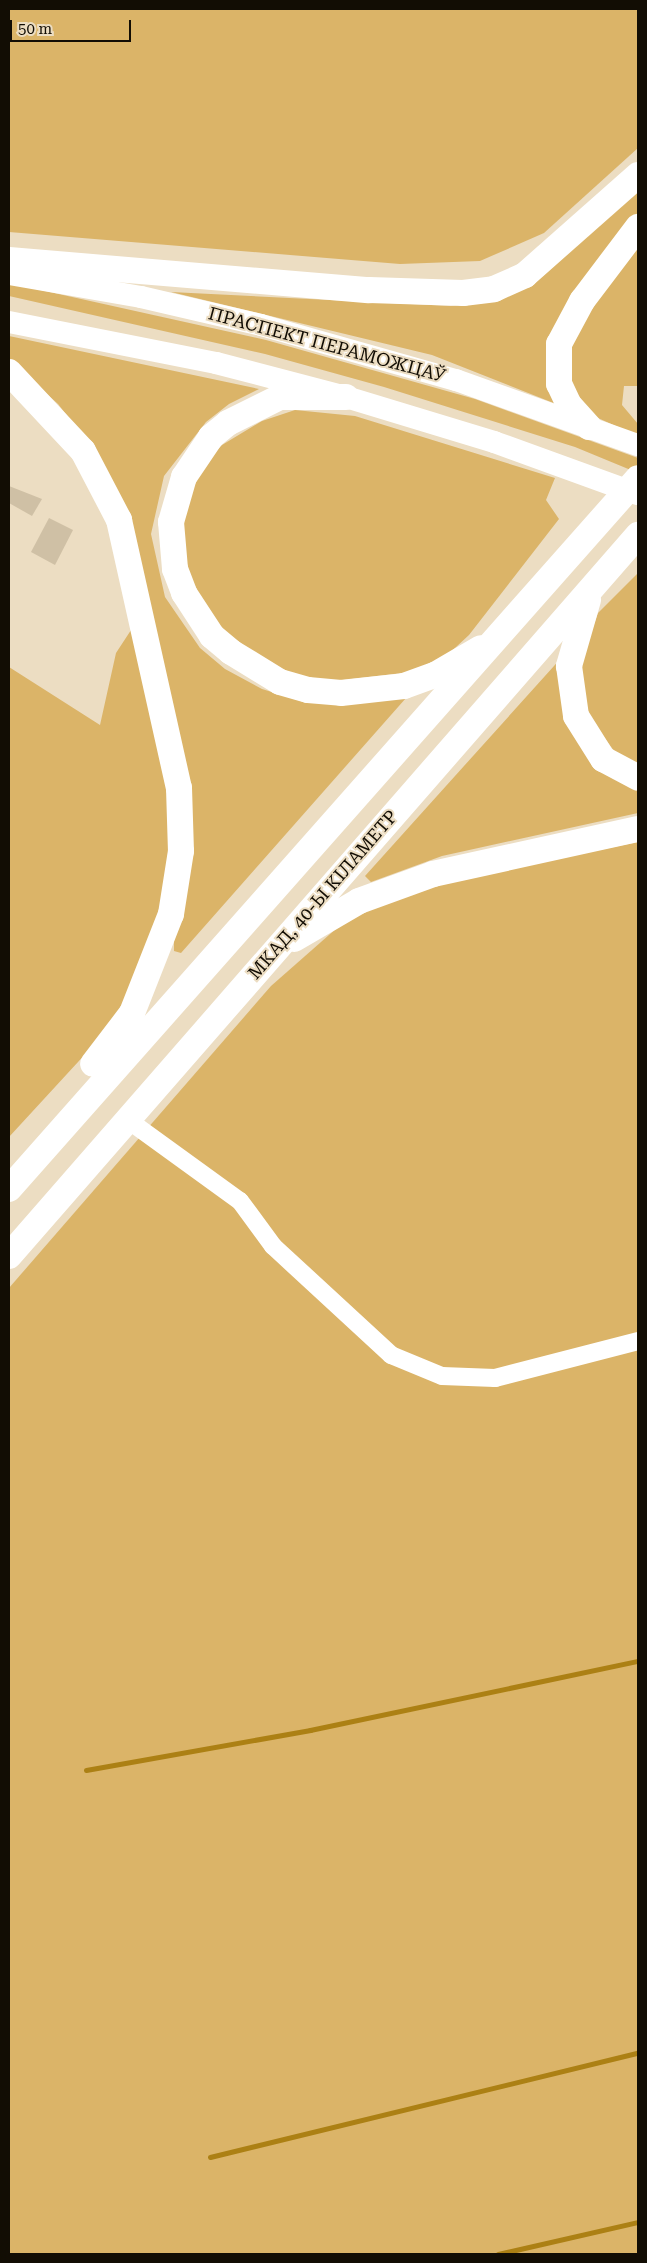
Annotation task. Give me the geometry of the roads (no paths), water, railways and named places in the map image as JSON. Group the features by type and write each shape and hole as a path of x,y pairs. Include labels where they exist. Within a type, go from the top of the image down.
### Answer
{"highway":[{"path":"9,260 369,290 463,293 494,289 525,275 638,175"},
{"path":"589,427 569,405 559,384 559,344 582,300 638,228"},
{"path":"9,372 82,451 119,520 179,788 181,851 171,914 132,1013 91,1067 71,1114"},
{"path":"346,397 280,397 228,423 196,456 176,500 171,546 175,569 197,617 212,636 251,668 280,682 341,693 385,689 435,675 503,635"},
{"path":"9,1189 71,1114 503,635 638,478"},
{"name":"МКАД, 40-Ы КІЛАМЕТР","path":"9,1256 598,579 633,542"},
{"path":"598,579 572,643 570,692 576,716 592,746 603,760 638,778"},
{"path":"274,951 359,901 432,874 638,829"}],"main road":[{"name":"ПРАСПЕКТ ПЕРАМОЖЦАЎ","path":"9,274 141,297 261,325 456,380 638,445"},
{"path":"9,322 216,363 346,397 494,442 638,494"}],"lane":[{"path":"128,1120 240,1201 273,1246 391,1354 442,1376 495,1378 638,1341"}],"waterway":[{"path":"86,1770 310,1730 638,1661"},
{"path":"210,2157 638,2053"},
{"path":"498,2254 638,2222"}]}
